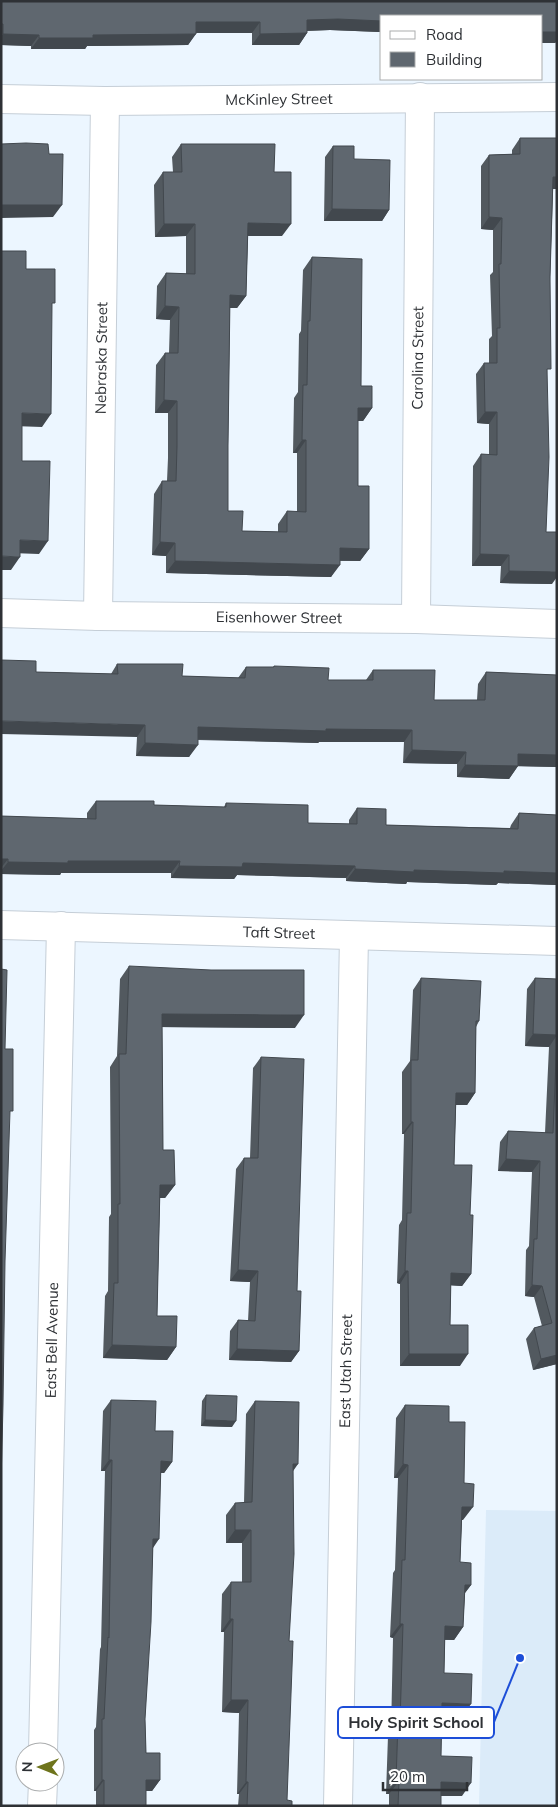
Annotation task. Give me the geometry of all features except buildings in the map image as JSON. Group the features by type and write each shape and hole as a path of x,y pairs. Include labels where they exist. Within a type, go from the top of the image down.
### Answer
{"street":[{"name":"Carolina Street","path":"416,619 420,97"},
{"name":"McKinley Street","path":"1,99 105,101 557,97"},
{"name":"Nebraska Street","path":"98,616 105,101"},
{"name":"Eisenhower Street","path":"1,613 98,616 416,619 557,624"},
{"name":"Taft Street","path":"1,925 557,941"},
{"name":"East Bell Avenue","path":"43,1742 61,926"},
{"name":"East Utah Street","path":"338,1806 354,936"},
{"path":"42,1792 42,1806"}],"shaded area":[{"path":"486,1510 557,1511 557,1806 479,1806"}],"place":[{"name":"Holy Spirit School","path":"520,1658"}]}
